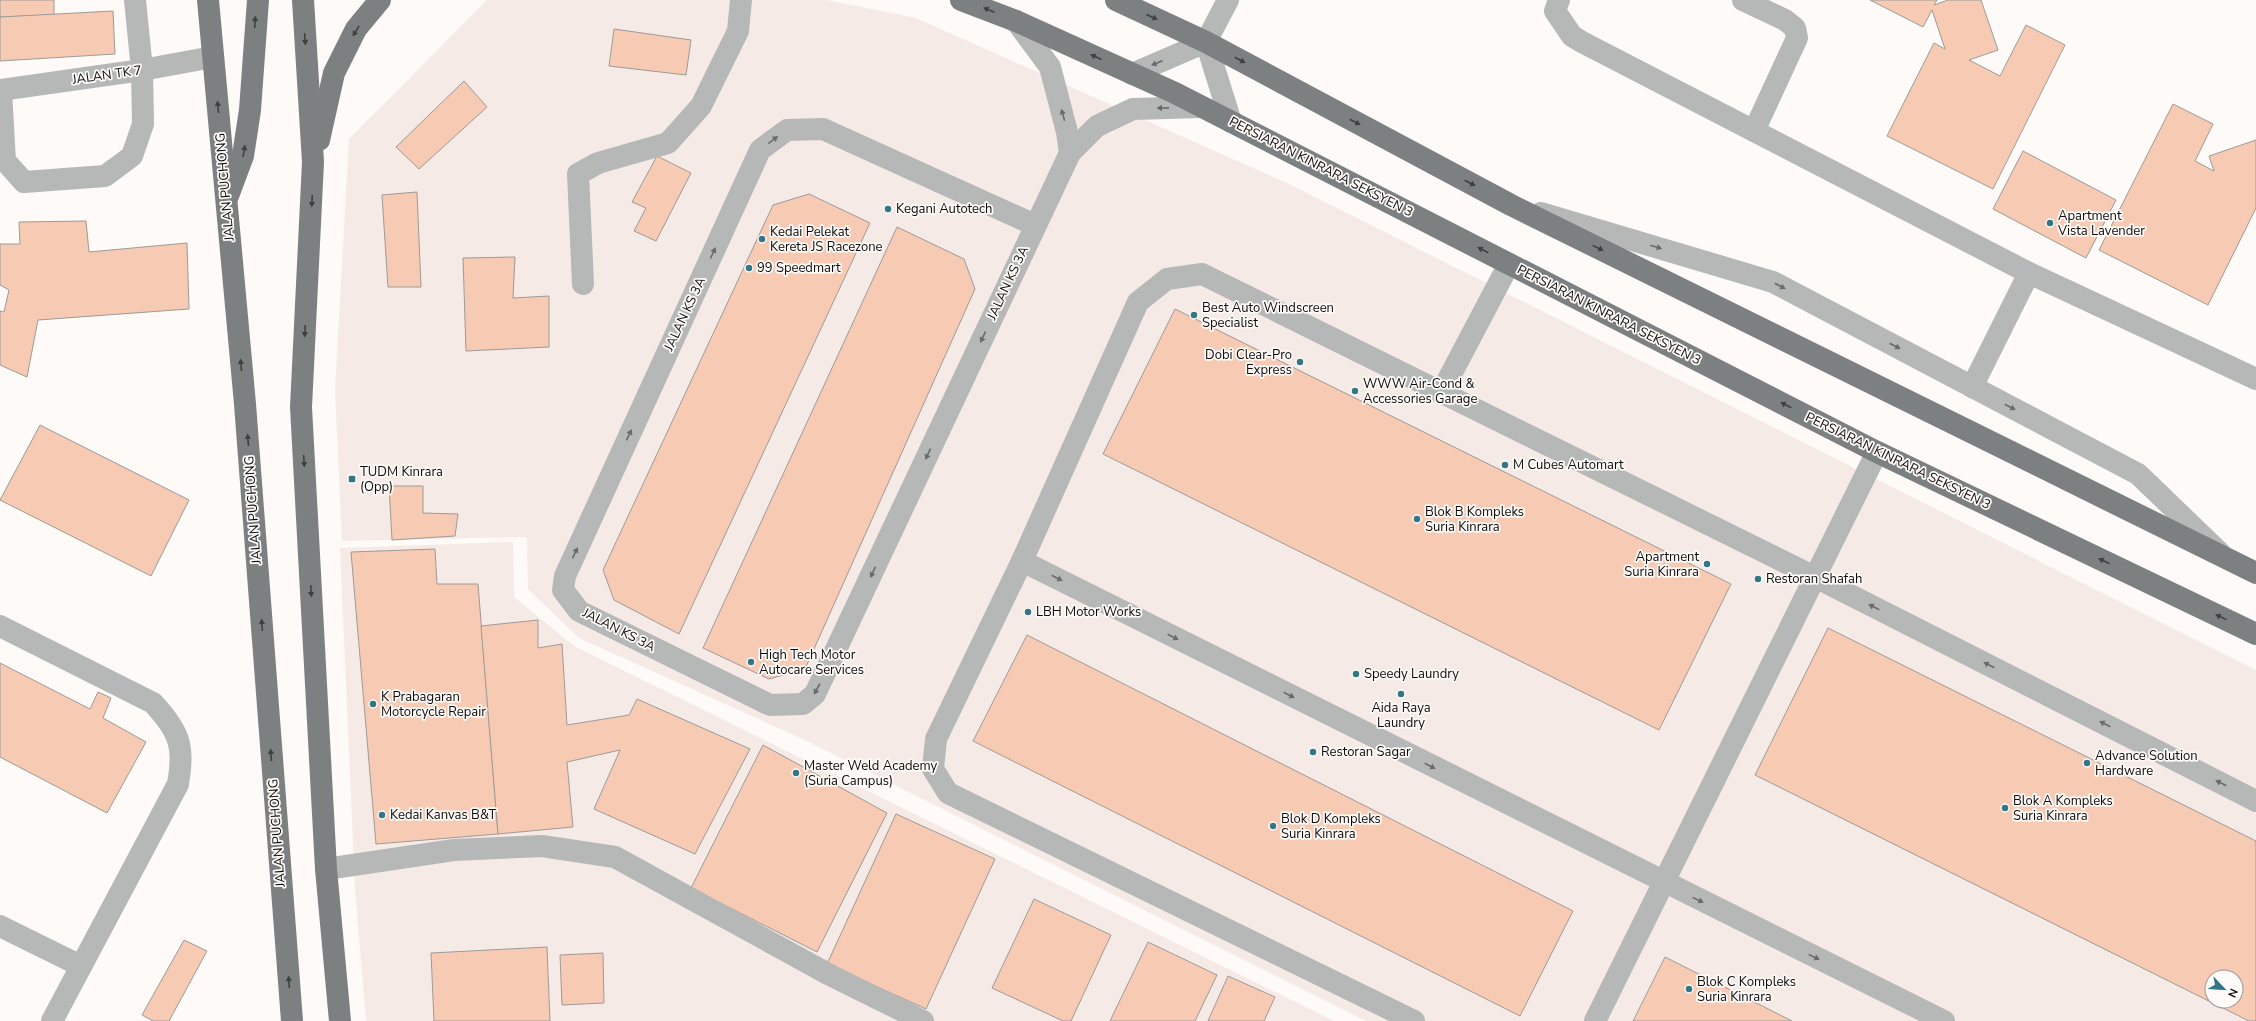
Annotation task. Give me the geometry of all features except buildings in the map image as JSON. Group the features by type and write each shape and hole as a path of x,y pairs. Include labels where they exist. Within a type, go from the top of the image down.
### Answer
{"main road":[{"name":"JALAN PUCHONG","path":"208,0 245,404 292,1021"},
{"path":"226,201 243,156 250,110 258,0"},
{"path":"303,0 314,162 301,407 326,869 340,1021"},
{"path":"314,162 334,73 356,29 380,0"},
{"name":"PERSIARAN KINRARA SEKSYEN 3","path":"961,0 1016,21 1202,107 1877,452 2256,634"},
{"path":"1116,0 1206,42 1511,204 2256,573"}],"street":[{"path":"1,90 5,161 24,182 105,176 132,156 144,124 142,70 135,0"},
{"path":"583,284 578,174 598,163 668,143 701,106 738,31 741,0"},
{"path":"1132,74 1206,42 1228,0"},
{"path":"1559,0 1555,11 1572,36 2029,273 2256,379"},
{"path":"1743,0 1786,20 1795,28 1797,38 1754,131"},
{"path":"1016,21 1050,67 1067,132 1070,153"},
{"path":"1206,42 1231,122"},
{"name":"JALAN TK 7","path":"1,90 142,70 213,57"},
{"name":"JALAN KS 3A","path":"1035,225 823,129 787,130 760,150 565,576 563,590 579,611 770,705 803,704 815,694 1070,153 1097,126 1133,109 1202,107"},
{"path":"1511,204 1772,282 2138,474 2225,558"},
{"path":"1441,393 1509,264"},
{"path":"1972,387 2029,273"},
{"path":"1414,1021 948,793 933,769 936,739 1022,561 1138,302 1167,279 1202,274 1815,577 2256,801"},
{"path":"1594,1021 1877,452"},
{"path":"1022,561 1944,1021"},
{"path":"0,626 154,703 172,724 181,750 182,765 178,784 52,1021"},
{"path":"326,869 454,850 542,846 615,857 830,975 923,1021"},
{"path":"0,926 81,966"}],"shaded area":[{"path":"487,0 827,0 916,18 1289,184 2256,670 2256,1021 1366,1021 807,741 579,638 528,589 527,537 342,541 335,390 349,139"},
{"path":"513,542 514,597 574,646 1334,1021 366,1021 355,889 340,548"}],"place":[{"name":"Kegani Autotech","path":"888,209"},
{"name":"Apartment Vista Lavender","path":"2050,223"},
{"name":"Kedai Pelekat Kereta JS Racezone","path":"762,239"},
{"name":"99 Speedmart","path":"749,268"},
{"name":"Best Auto Windscreen Specialist","path":"1194,315"},
{"name":"Dobi Clear-Pro Express","path":"1300,362"},
{"name":"WWW Air-Cond & Accessories Garage","path":"1355,391"},
{"name":"M Cubes Automart","path":"1505,465"},
{"name":"TUDM Kinrara (Opp)","path":"352,479"},
{"name":"Blok B Kompleks Suria Kinrara","path":"1417,519"},
{"name":"Apartment Suria Kinrara","path":"1707,564"},
{"name":"Restoran Shafah","path":"1758,579"},
{"name":"LBH Motor Works","path":"1028,612"},
{"name":"High Tech Motor Autocare Services","path":"751,662"},
{"name":"Speedy Laundry","path":"1356,674"},
{"name":"Aida Raya Laundry","path":"1401,694"},
{"name":"K Prabagaran Motorcycle Repair","path":"373,704"},
{"name":"Restoran Sagar","path":"1313,752"},
{"name":"Advance Solution Hardware","path":"2087,763"},
{"name":"Master Weld Academy (Suria Campus)","path":"796,773"},
{"name":"Blok A Kompleks Suria Kinrara","path":"2005,808"},
{"name":"Kedai Kanvas B&T","path":"382,815"},
{"name":"Blok D Kompleks Suria Kinrara","path":"1273,826"},
{"name":"Blok C Kompleks Suria Kinrara","path":"1689,989"}]}
